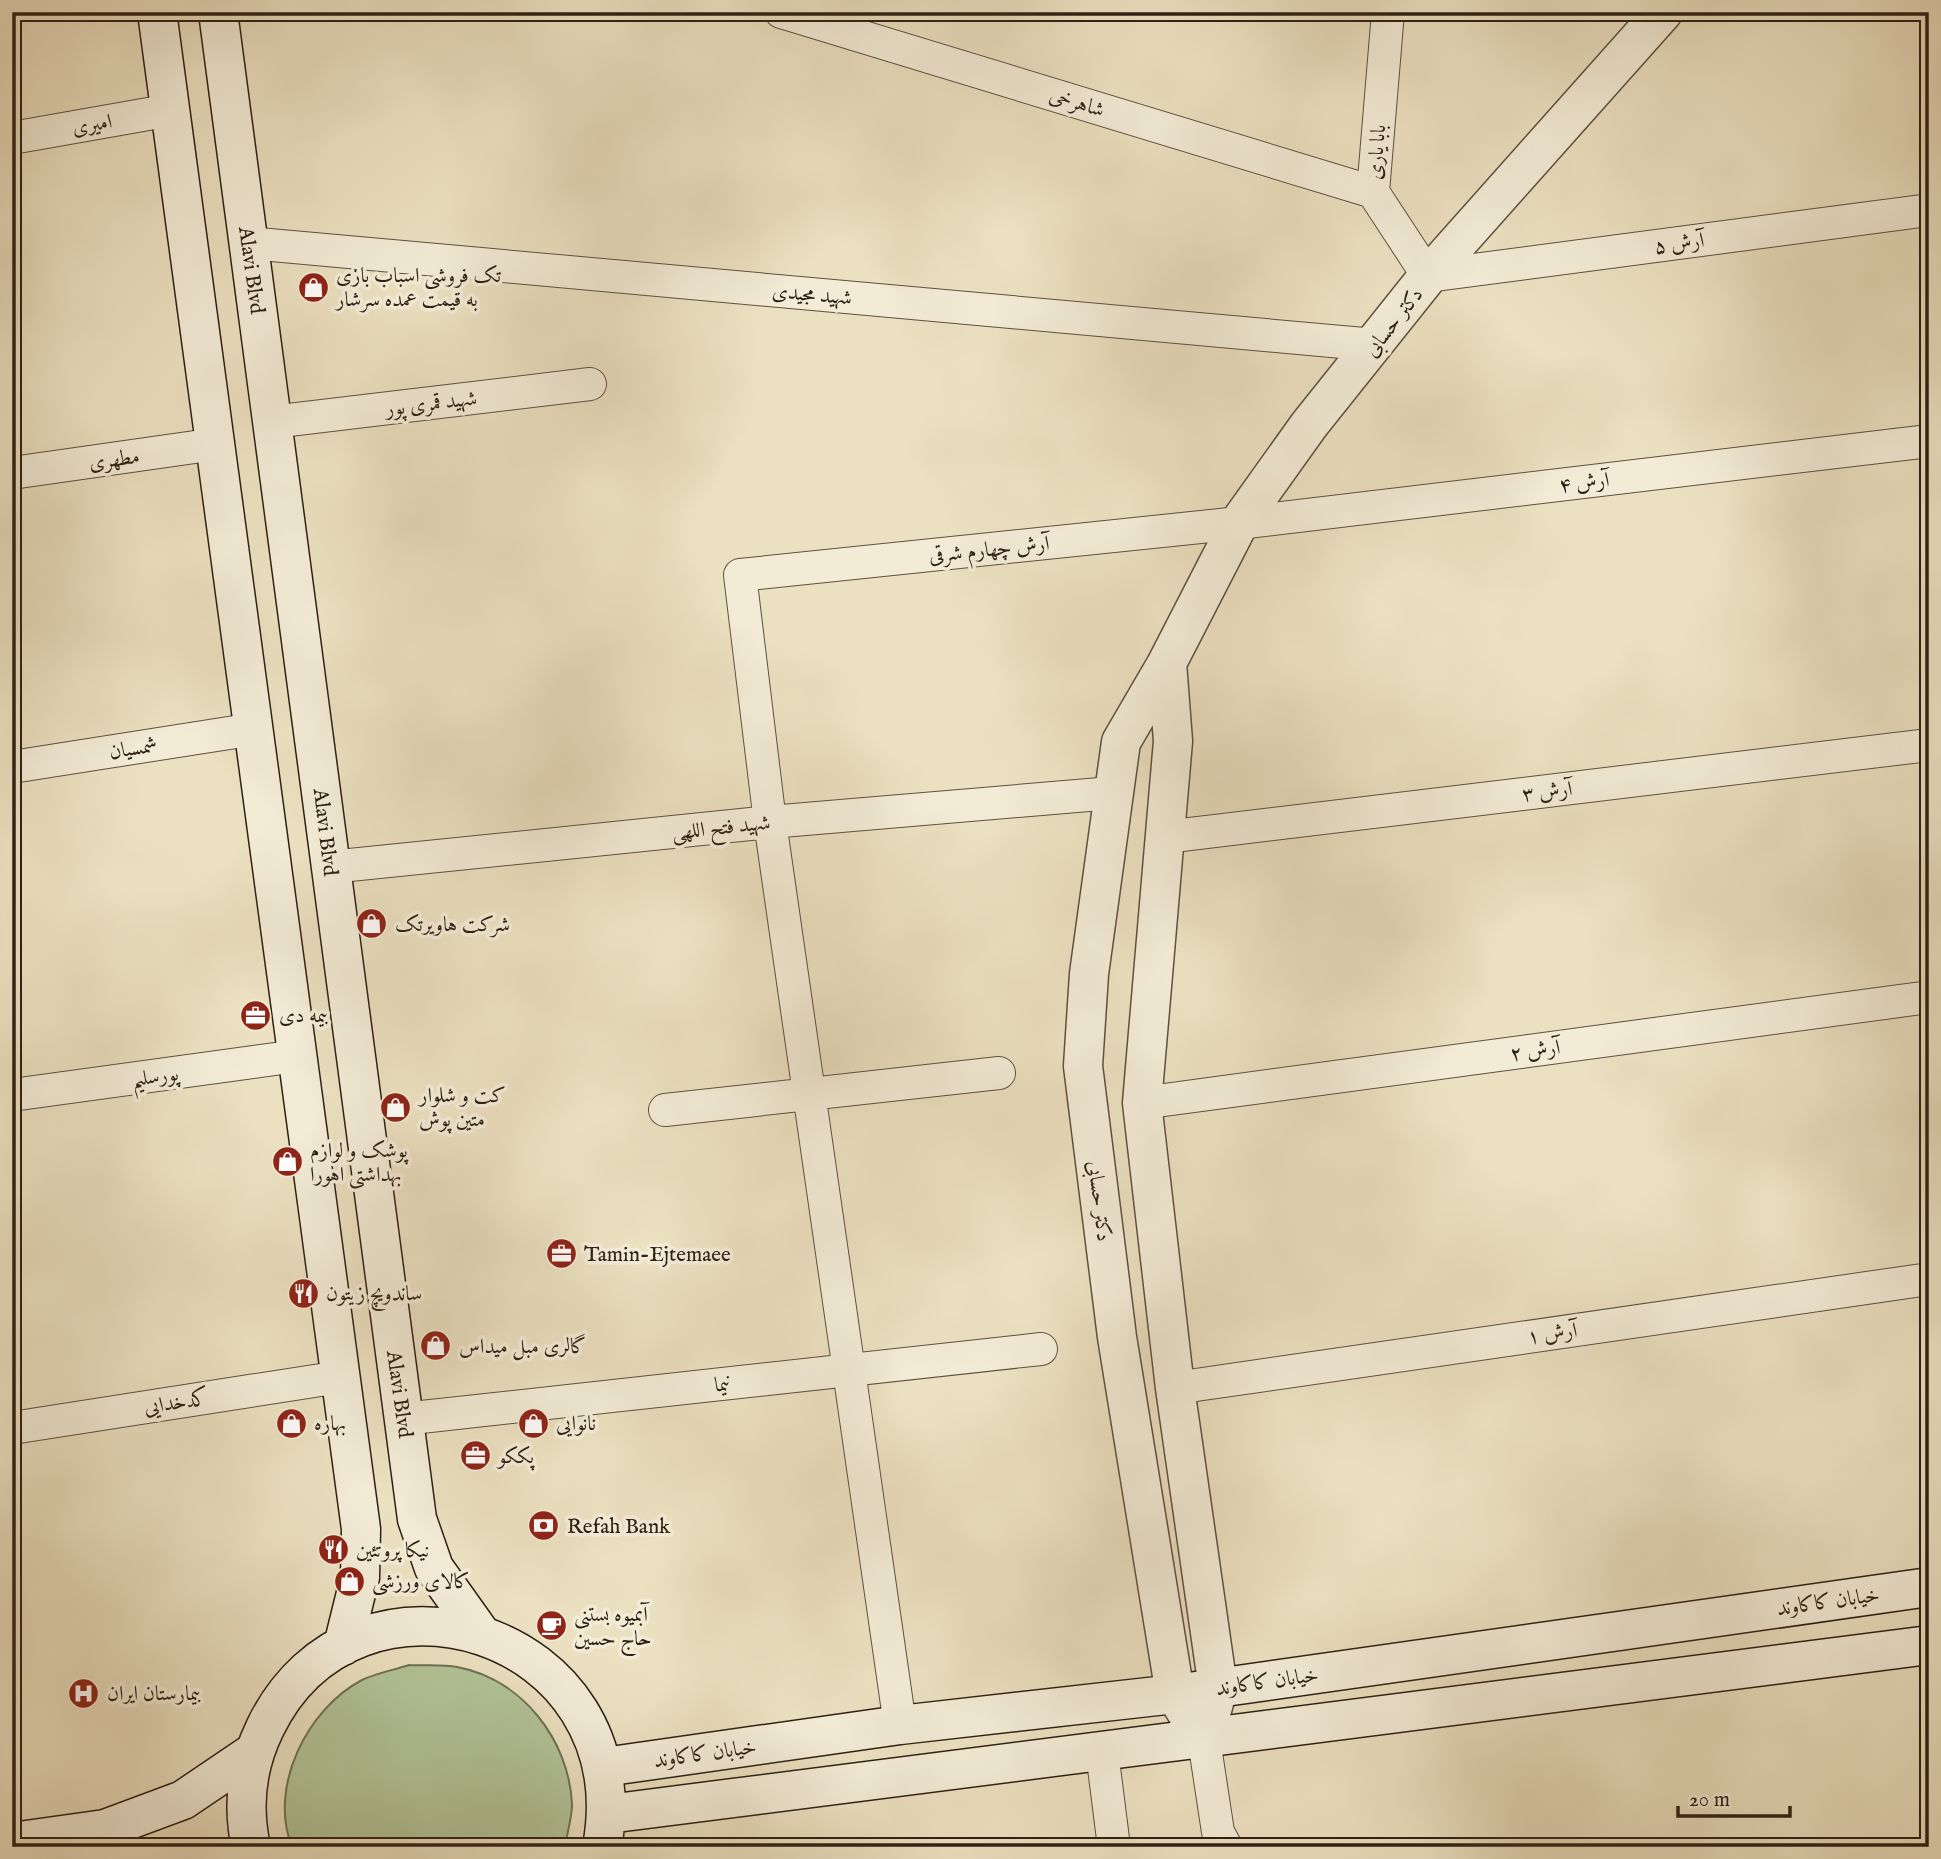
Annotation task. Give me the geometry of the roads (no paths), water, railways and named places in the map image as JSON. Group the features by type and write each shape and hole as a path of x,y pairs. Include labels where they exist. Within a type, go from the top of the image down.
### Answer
{"main road":[{"path":"157,12 361,1529 360,1577 344,1646"},
{"name":"Alavi Blvd","path":"218,12 416,1520 434,1568 481,1634"},
{"name":"دکتر حسابی","path":"1204,1740 1175,1694 1117,1337 1083,1066 1089,974 1121,741 1167,663 1239,523 1309,425 1429,275 1663,12"},
{"name":"دکتر حسابی","path":"1167,663 1172,741 1142,1103 1175,1388 1218,1688 1204,1740"},
{"name":"خیابان کاکاوند","path":"604,1767 900,1725 1175,1694 1929,1587"},
{"path":"251,1847 246,1797 254,1752 275,1709 305,1673 344,1646 388,1629 435,1626 481,1634 524,1654 561,1684 587,1723 604,1767 605,1830 1102,1752 1929,1645"},
{"path":"12,1842 105,1829 170,1805 183,1800 254,1752"}],"street":[{"name":"شاهرخی","path":"781,12 1373,191"},
{"name":"بابا یاری","path":"1388,12 1373,191 1429,275"},
{"name":"امیری","path":"12,138 171,110"},
{"name":"آرش ۵","path":"1429,275 1929,210"},
{"name":"شهید مجیدی","path":"249,243 1375,345"},
{"name":"شهید قمری پور","path":"272,422 590,384"},
{"name":"آرش ۴","path":"1239,523 1929,441"},
{"name":"مطهری","path":"12,473 216,444"},
{"name":"آرش چهارم شرقی","path":"770,822 740,575 1239,523"},
{"name":"شمسیان","path":"12,767 254,729"},
{"name":"آرش ۳","path":"1165,837 1929,745"},
{"name":"شهید فتح اللهی","path":"330,867 770,822 1112,793"},
{"path":"770,822 900,1725"},
{"name":"آرش ۲","path":"1142,1103 1929,997"},
{"name":"پورسلیم","path":"12,1095 298,1056"},
{"path":"665,1110 999,1073"},
{"name":"آرش ۱","path":"1175,1388 1929,1279"},
{"name":"نیما","path":"403,1419 1041,1349"},
{"name":"کدخدایی","path":"12,1427 340,1377"},
{"name":"دکتر حسابی","path":"1204,1740 1218,1832 1226,1847"},
{"path":"1102,1752 1114,1847"}],"place":[{"name":"تک فروشی اسباب بازی به قیمت عمده سرشار","path":"313,287"},
{"name":"شرکت هاویرتک","path":"372,924"},
{"name":"بیمه دی","path":"256,1015"},
{"name":"کت و شلوار متین پوش","path":"396,1107"},
{"name":"پوشک و لوازم بهداشتی اهورا","path":"287,1162"},
{"name":"Tamin-Ejtemaee","path":"561,1254"},
{"name":"ساندویچ زیتون","path":"303,1293"},
{"name":"گالری مبل میداس","path":"436,1346"},
{"name":"بهاره","path":"291,1423"},
{"name":"نانوایی","path":"533,1423"},
{"name":"پککو","path":"475,1456"},
{"name":"Refah Bank","path":"544,1526"},
{"name":"نیکا پروتئین","path":"333,1550"},
{"name":"کالای ورزشی","path":"349,1581"},
{"name":"آبمیوه بستنی حاج حسین","path":"551,1626"},
{"name":"بیمارستان ایران","path":"84,1693"}]}
